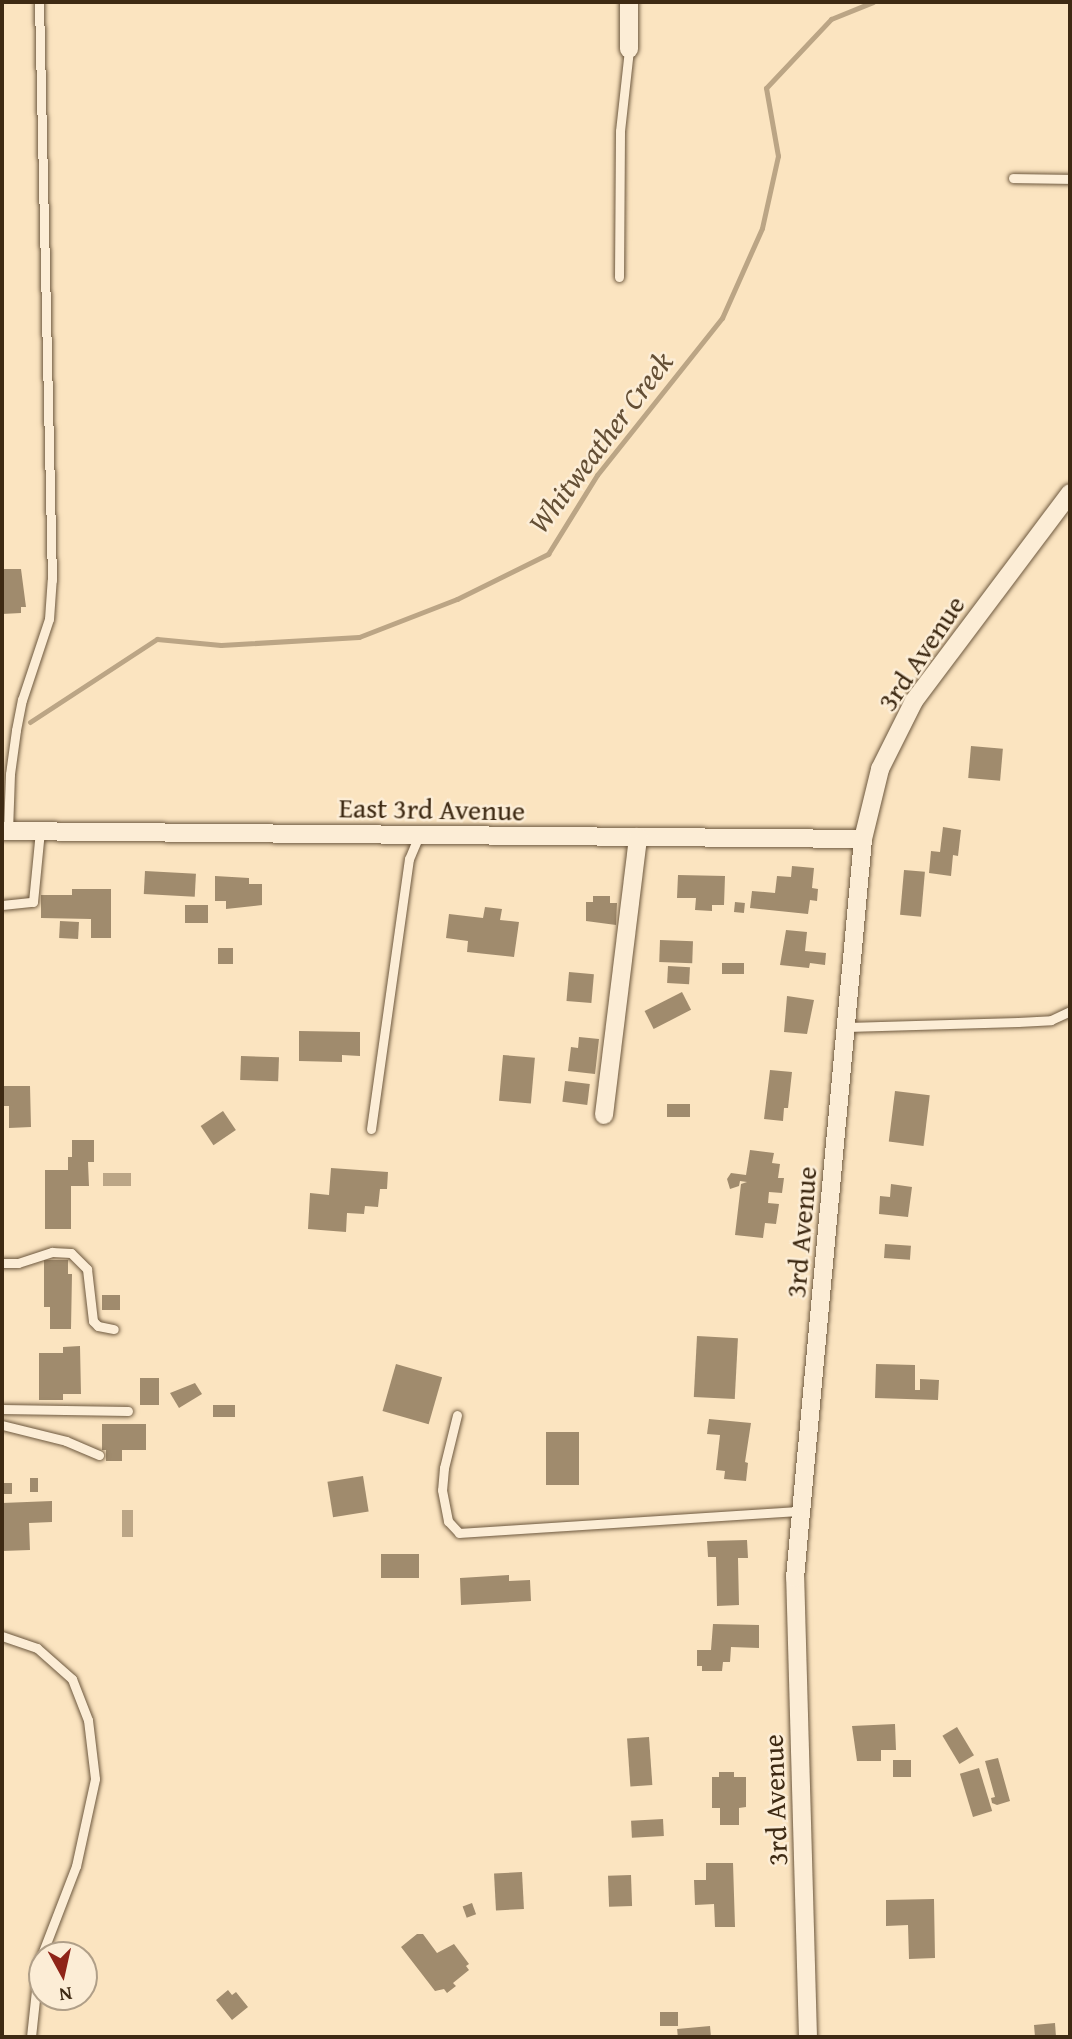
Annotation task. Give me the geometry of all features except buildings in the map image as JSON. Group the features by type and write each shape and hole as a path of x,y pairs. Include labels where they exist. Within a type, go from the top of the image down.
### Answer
{"street":[{"path":"628,49 629,2"},
{"name":"3rd Avenue","path":"807,2037 795,1578 863,839 880,769 914,701 1070,494"},
{"name":"East 3rd Avenue","path":"5,831 863,839"},
{"path":"604,1115 638,837"}],"lane":[{"path":"5,831 16,730 22,700 48,619 52,580 38,2"},
{"path":"619,277 620,131 628,49"},
{"path":"1013,178 1070,179"},
{"path":"2,905 33,902 40,831"},
{"path":"371,1129 409,859 419,835"},
{"path":"847,1027 1051,1020 1070,1011"},
{"path":"2,1264 18,1263 52,1252 71,1252 80,1258 87,1269 93,1321 99,1326 114,1329"},
{"path":"2,1409 128,1411"},
{"path":"457,1415 444,1468 442,1490 448,1521 459,1533 802,1511"},
{"path":"2,1425 66,1441 99,1455"},
{"path":"2,1636 37,1648 72,1679 88,1720 95,1779 76,1866 39,1962 31,2037"}],"shaded area":[{"path":"103,1173 131,1173 131,1186 103,1186"},
{"path":"122,1510 133,1510 133,1537 122,1537"}],"waterway":[{"name":"Whitweather Creek","path":"30,722 157,639 221,645 359,637 457,599 548,554 597,475 722,318 762,228 778,156 766,88 831,19 873,2"}]}
